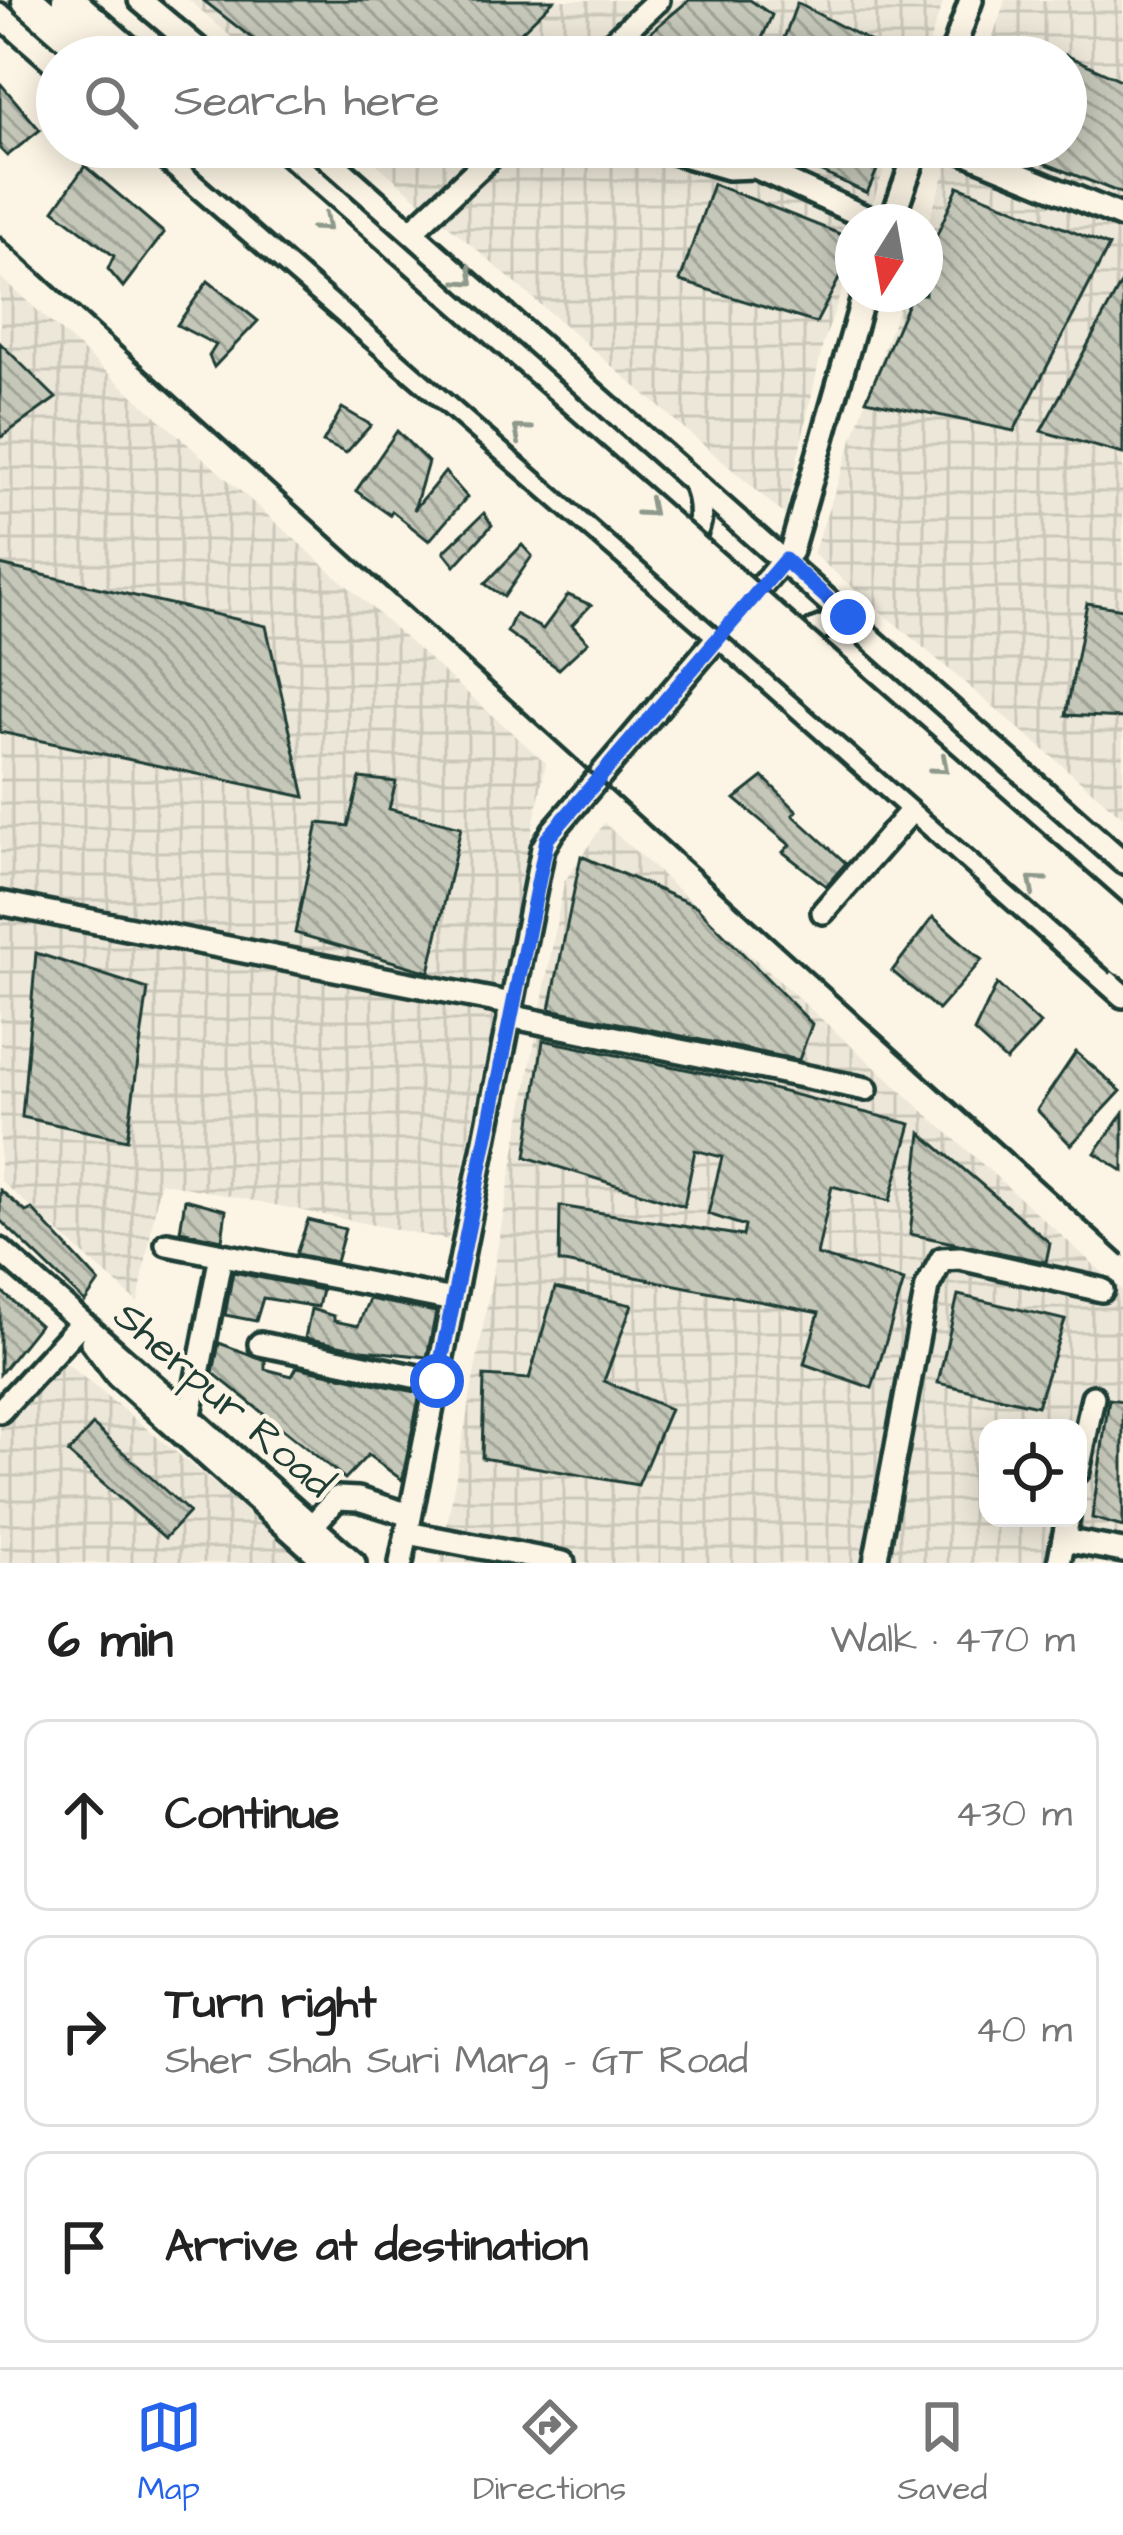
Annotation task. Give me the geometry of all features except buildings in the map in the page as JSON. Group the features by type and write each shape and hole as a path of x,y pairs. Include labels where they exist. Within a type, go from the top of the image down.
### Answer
{"highway":[{"path":"28,0 69,36"},
{"path":"68,0 109,36"},
{"path":"219,168 1123,960"},
{"path":"260,168 1123,926"}],"street":[{"path":"140,0 183,36"},
{"path":"619,36 658,0"},
{"path":"958,36 971,0"},
{"path":"0,15 36,46"},
{"path":"177,168 719,636 1123,996"},
{"path":"340,168 1123,862"},
{"path":"413,230 479,168"},
{"path":"757,168 836,204"},
{"path":"897,204 910,168"},
{"path":"1003,168 1123,217"},
{"path":"401,1563 547,839 785,560 800,529 859,312"},
{"path":"632,561 654,563 675,556 691,542 700,523 701,501 694,481"},
{"path":"779,689 782,672 801,641 830,621 848,617"},
{"path":"823,912 913,809"},
{"path":"0,903 866,1089"},
{"path":"166,1244 453,1300"},
{"path":"0,1250 81,1323 0,1411"},
{"path":"190,1414 221,1255"},
{"path":"875,1563 927,1287 942,1259 960,1258 1102,1290"},
{"name":"Sherpur Road","path":"81,1323 190,1414 307,1532 327,1563"},
{"name":"Sherpur Road","path":"81,1323 117,1375 307,1532 354,1563"},
{"path":"260,1344 437,1381"},
{"path":"1087,1427 1093,1397"},
{"path":"307,1532 330,1503 345,1497 409,1524 563,1563"},
{"path":"1064,1540 1123,1551"}],"shaded area":[{"path":"189,0 944,0 931,36 230,36"},
{"path":"1005,0 1123,0 1123,817 813,554 897,312 943,312 943,204 934,204 947,168 1087,168 1087,36 993,36"},
{"path":"381,168 885,168 872,204 835,204 835,310 785,515"},
{"path":"0,277 546,763 448,1240 160,1182 138,1303 0,1180"},
{"path":"604,823 1123,1291 1123,1563 440,1563 564,882"},
{"path":"61,1359 312,1563 0,1563 0,1426"}],"railway":[{"path":"0,237 1123,1255"}],"route":[{"path":"437,1381 547,839 785,560 848,617"}]}
